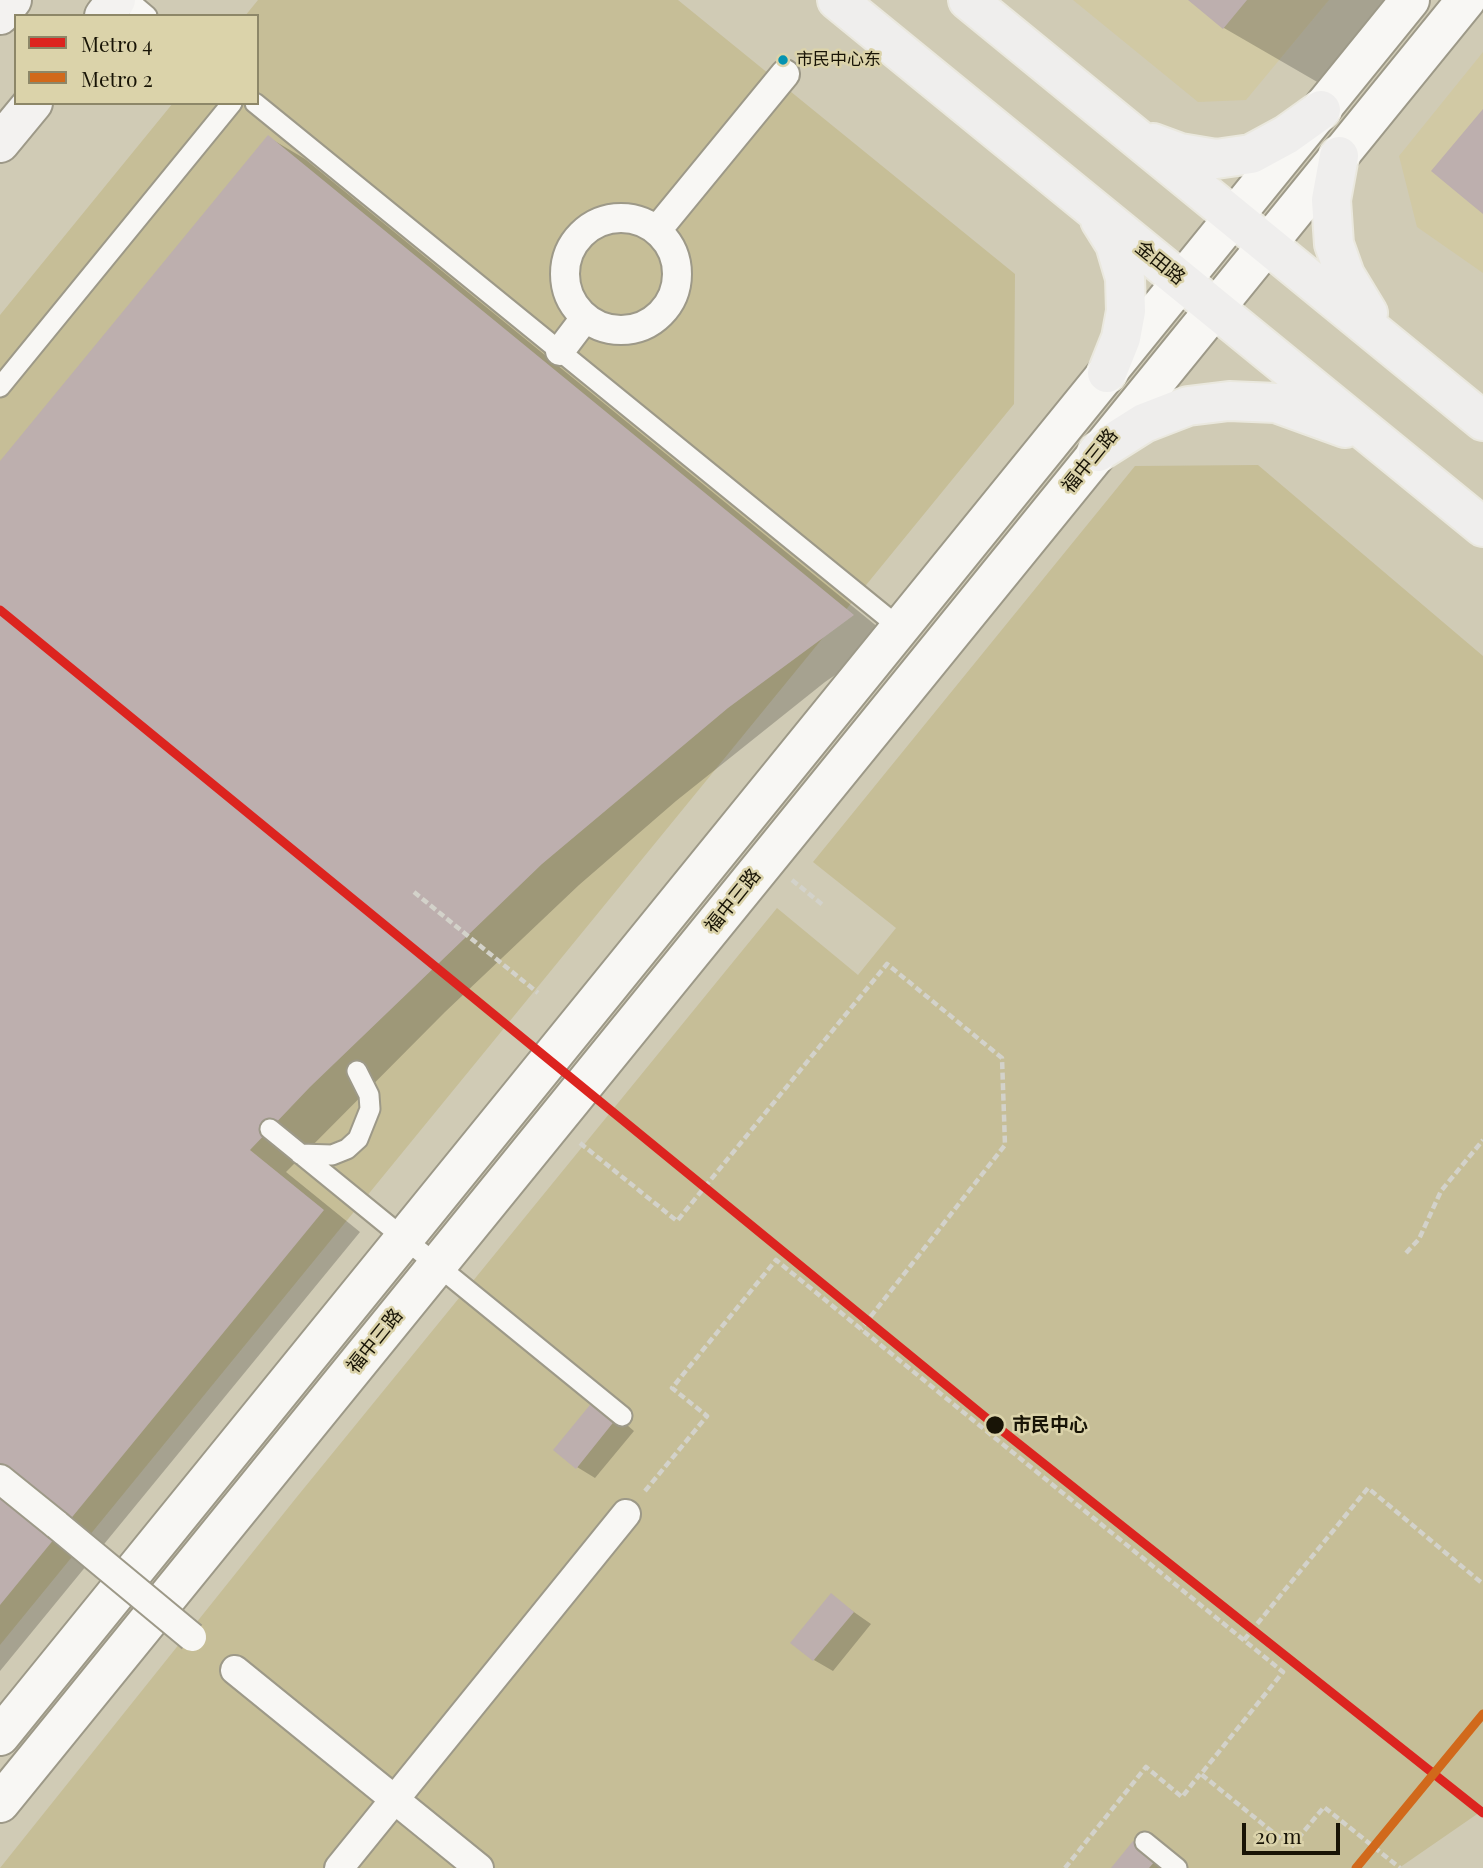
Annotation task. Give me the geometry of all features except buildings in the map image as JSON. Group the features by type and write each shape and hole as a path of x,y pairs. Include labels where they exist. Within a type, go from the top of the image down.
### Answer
{"main road":[{"path":"0,15 12,0"},
{"path":"106,14 117,0"},
{"name":"金田路","path":"837,0 1483,527"},
{"path":"968,0 1385,338 1483,421"},
{"path":"0,144 31,105"},
{"path":"1135,136 1180,153 1216,159 1251,154 1286,135 1321,110"},
{"path":"1339,156 1331,215 1337,253 1351,288 1385,338"},
{"path":"1094,209 1115,244 1125,278 1126,311 1121,338 1107,373"},
{"path":"1098,452 1144,423 1188,406 1229,401 1276,403 1324,418 1381,444"}],"street":[{"path":"0,1736 1410,0"},
{"name":"福中三路","path":"0,1803 1466,0"},
{"path":"657,230 785,74"},
{"path":"620,218 639,220 657,230 668,243 675,260 677,277 673,295 664,310 635,329 617,331 600,327 585,318 572,303 565,285 564,265 571,246 584,231 601,221 620,218"},
{"path":"560,351 585,318"},
{"path":"0,1479 192,1637"},
{"path":"339,1868 626,1514"},
{"path":"235,1670 479,1868"}],"lane":[{"path":"128,0 145,14"},
{"path":"0,387 230,105"},
{"path":"257,105 900,628"},
{"path":"300,1154 332,1155 347,1149 358,1139 370,1110 369,1095 357,1071"},
{"path":"270,1129 622,1416"},
{"path":"1145,1842 1177,1868"}],"path":[{"path":"788,876 824,906"},
{"path":"415,892 538,993"},
{"path":"576,1140 677,1222 887,964 1002,1058 1005,1145 860,1329"},
{"path":"1406,1253 1419,1239 1441,1191 1483,1140"},
{"path":"626,1514 706,1416 672,1388 776,1260 1283,1672 1182,1797 1146,1767 1065,1868"},
{"path":"1244,1640 1368,1488 1483,1584"},
{"path":"1201,1773 1291,1847 1324,1807 1400,1868"}],"shaded area":[{"path":"258,0 678,0 1015,274 1014,404 0,1645 0,315 171,105 259,105 259,14 247,14"},
{"path":"1073,0 1329,0 1246,100 1198,102"},
{"path":"1483,52 1483,273 1417,227 1399,156"},
{"path":"1258,465 1483,656 1483,1810 1399,1868 0,1868 296,1498 777,908 858,975 896,928 813,862 1135,466"}],"metro line":[{"name":"4","path":"0,610 990,1421 1483,1813"},
{"name":"2","path":"1356,1868 1483,1714"}],"place":[{"name":"市民中心东","path":"783,60"},
{"name":"市民中心","path":"995,1425"}]}
